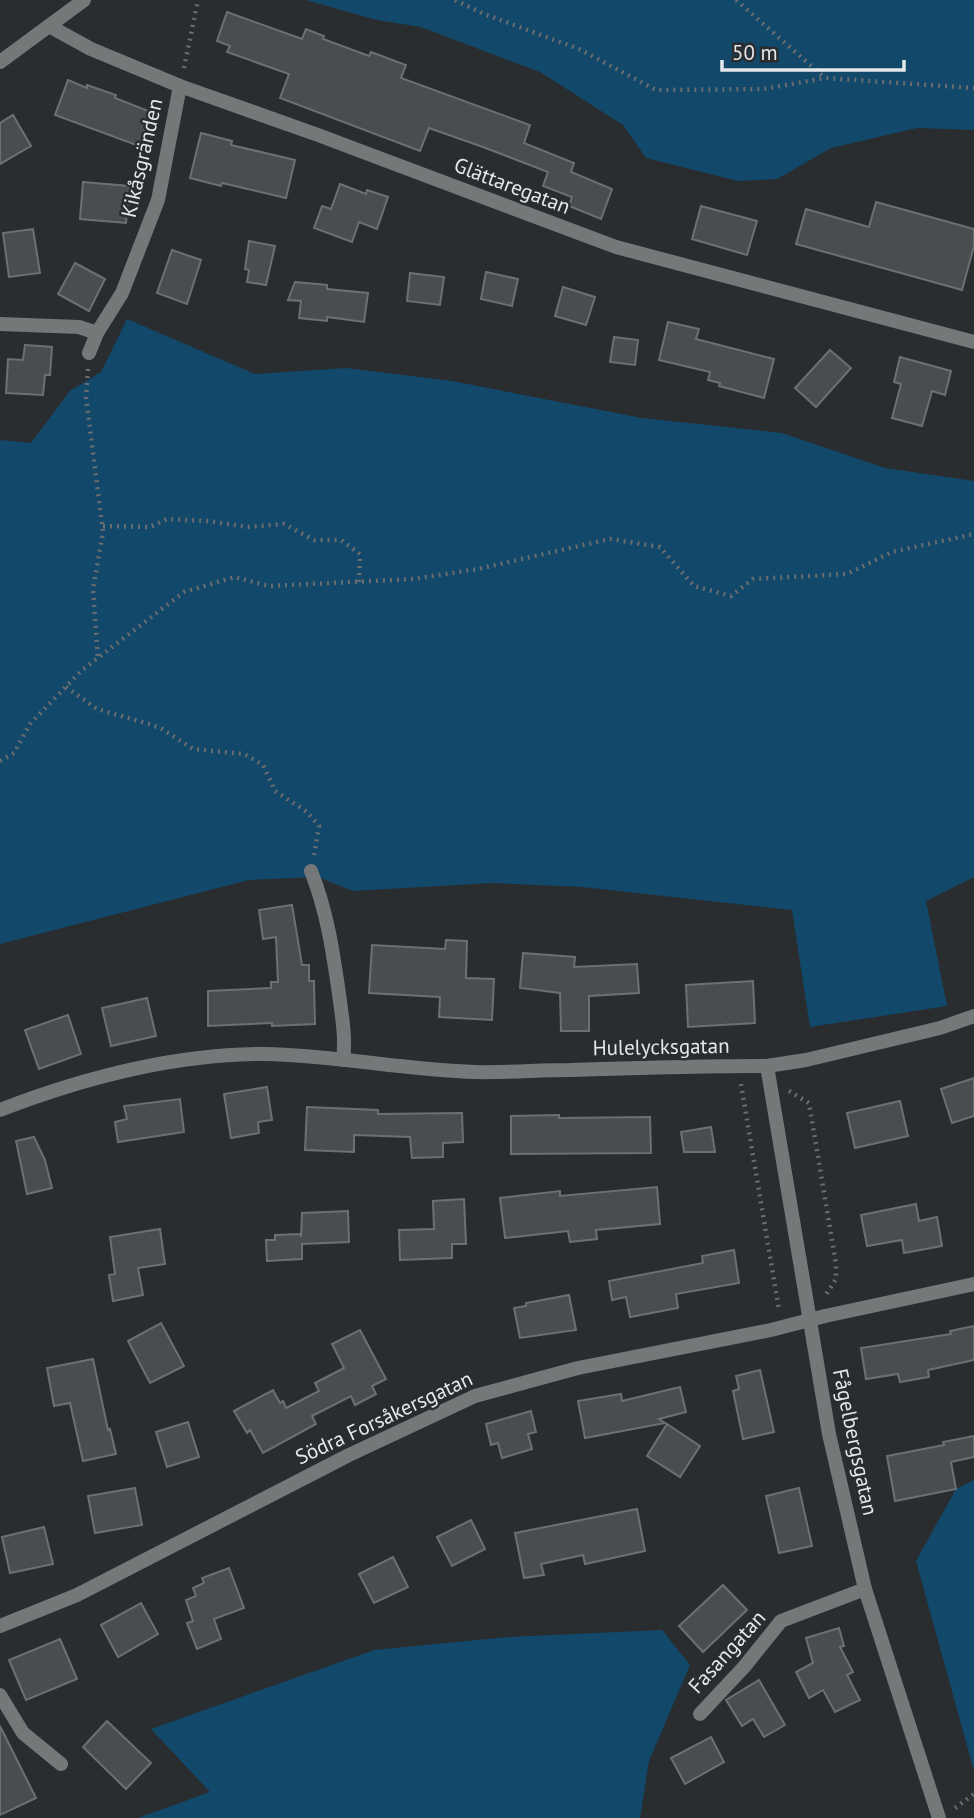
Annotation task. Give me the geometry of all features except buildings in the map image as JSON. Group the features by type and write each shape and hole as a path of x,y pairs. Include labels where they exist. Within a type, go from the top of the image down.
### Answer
{"street":[{"path":"0,62 84,0"},
{"name":"Glättaregatan","path":"50,26 91,49 180,86 616,247 974,342"},
{"name":"Kikåsgränden","path":"89,353 97,333 122,293 158,200 180,86"},
{"path":"0,324 79,327 97,333"},
{"path":"311,871 324,904 332,948 345,1042 342,1060"},
{"name":"Hulelycksgatan","path":"0,1110 57,1088 94,1078 200,1058 264,1054 402,1068 477,1072 767,1066 806,1060 940,1028 974,1016"},
{"name":"Fågelbergsgatan","path":"767,1066 829,1434 865,1590 943,1816"},
{"name":"Södra Forsåkersgatan","path":"0,1626 77,1595 349,1455 475,1396 578,1368 782,1327 974,1283"},
{"name":"Fasangatan","path":"700,1714 744,1667 781,1621 865,1590"},
{"path":"0,1695 23,1733 61,1764"}],"path":[{"path":"180,86 198,0"},
{"path":"455,0 484,14 579,49 656,90 764,89 825,78 974,88"},
{"path":"736,0 825,78"},
{"path":"89,353 86,397 103,526 93,589 98,660"},
{"path":"103,526 150,527 167,519 247,527 284,524 314,540 341,540 360,554 359,582"},
{"path":"0,761 15,753 30,724 82,670 184,592 235,577 270,586 413,579 478,569 610,539 660,547 694,586 731,596 753,579 847,574 892,552 974,534"},
{"path":"66,687 97,709 155,726 193,749 244,754 264,765 275,791 307,812 318,826 311,871"},
{"path":"738,1066 782,1327"},
{"path":"789,1102 787,1090 809,1103 836,1279 822,1299 820,1287"},
{"path":"943,1816 974,1794"},
{"path":"950,1798 955,1818"}],"shaded area":[{"path":"306,0 974,0 974,130 917,128 831,148 777,179 738,181 646,158 623,125 540,72 421,27 377,20"},
{"path":"127,319 255,374 346,368 452,381 642,418 782,433 885,468 974,481 974,877 926,901 947,1006 810,1027 792,910 582,887 492,883 353,891 318,877 249,880 0,944 0,440 31,443 70,391 101,372"},
{"path":"974,1480 974,1771 916,1561 956,1489"},
{"path":"662,1630 690,1665 649,1761 640,1818 138,1818 210,1792 151,1729 374,1650 508,1637"}]}
